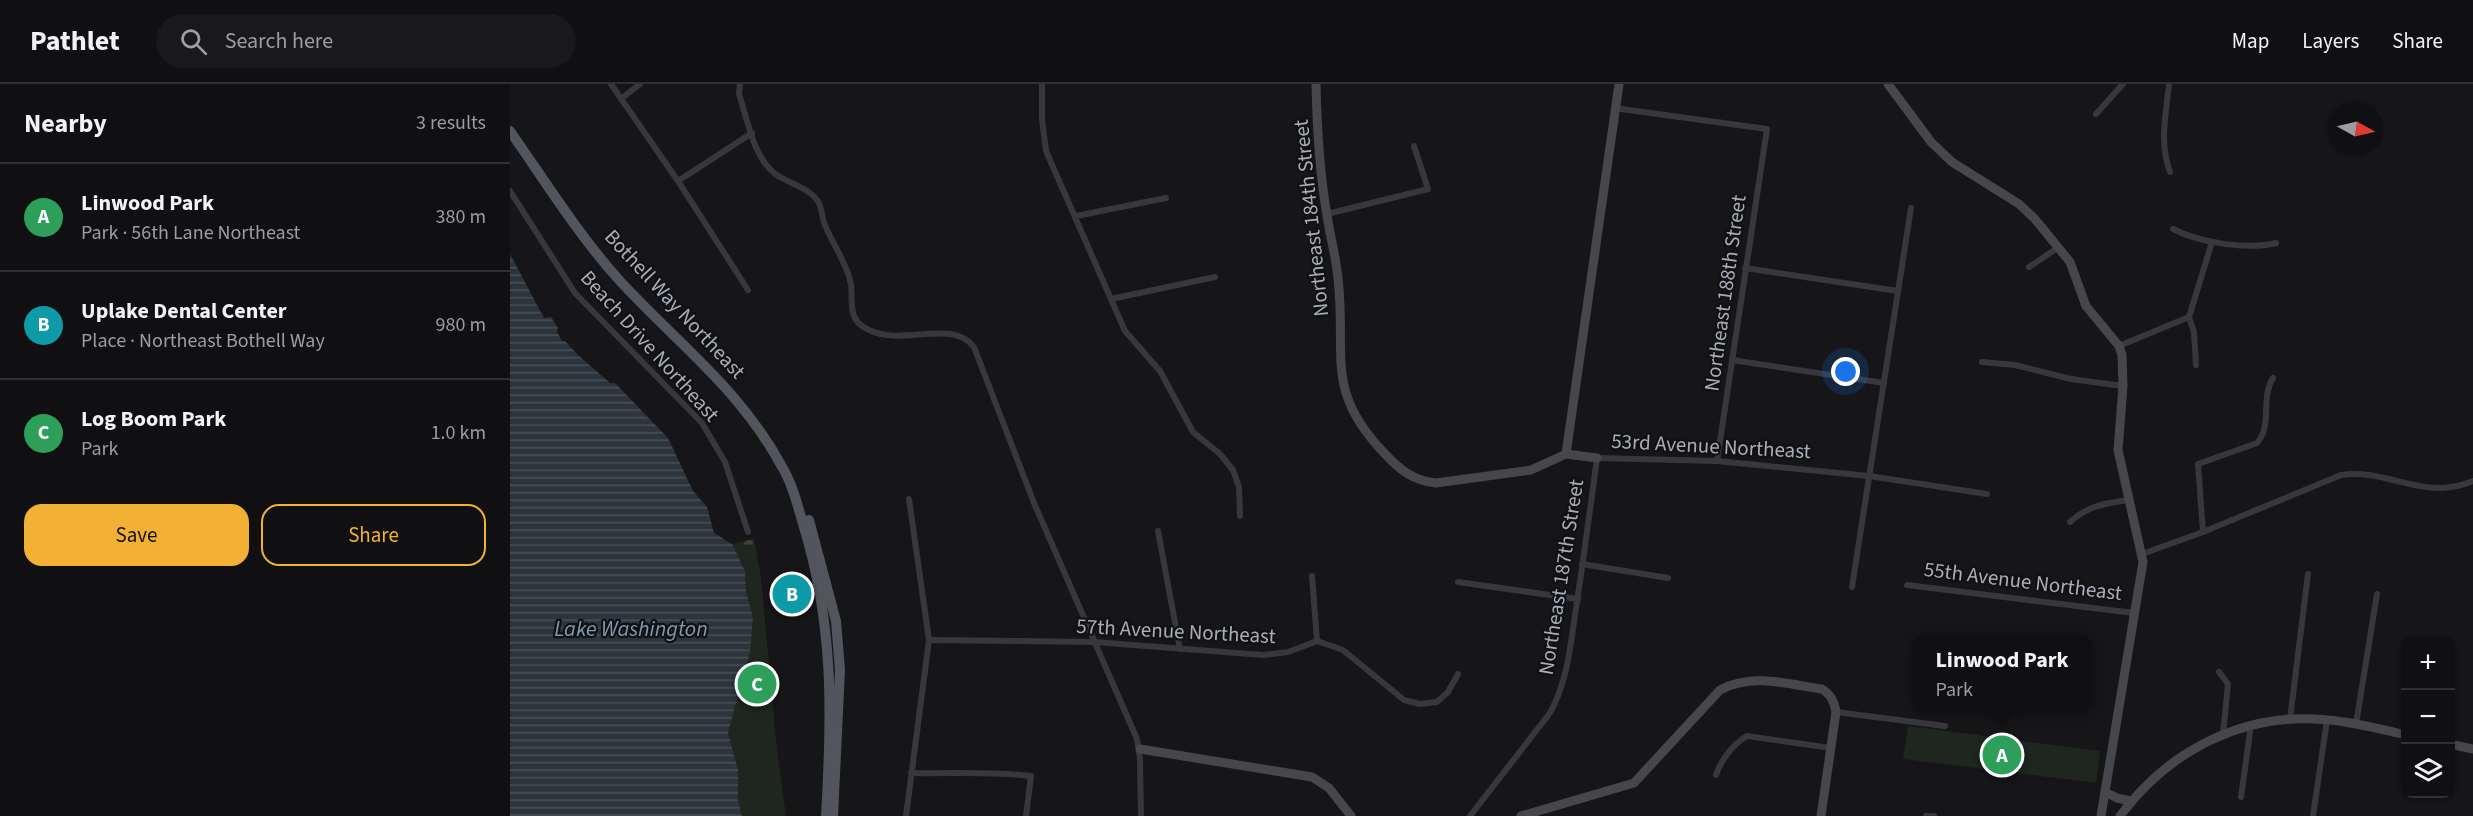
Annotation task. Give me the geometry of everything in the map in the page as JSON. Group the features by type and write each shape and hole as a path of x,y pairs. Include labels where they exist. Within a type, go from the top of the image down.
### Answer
{"main road":[{"name":"Bothell Way Northeast","path":"510,131 620,281 722,381 749,415 782,465 795,494"},
{"path":"795,494 819,582 830,665 826,816"},
{"path":"795,494 805,508 816,539 836,621 840,670 833,816"}],"street":[{"path":"611,84 678,181 748,290"},
{"path":"621,99 640,84"},
{"path":"740,84 739,94 760,153 772,171 807,190 818,202 824,224 843,260 851,284 852,309 856,321 877,335 891,337 952,333 967,339 974,347 1010,441 1140,748 1141,816"},
{"path":"1042,84 1042,119 1046,151 1125,331 1160,371 1194,432 1220,454 1233,470 1239,487 1240,516"},
{"name":"Northeast 184th Street","path":"1316,84 1318,147 1326,214 1338,276 1340,372 1349,406 1361,427 1397,467 1414,478 1436,483 1531,470 1566,454"},
{"name":"Northeast 187th Street","path":"1566,454 1619,84"},
{"path":"1888,84 1931,142 1945,155 2019,204 2059,246 2070,262 2086,306 2119,346 2123,364 2123,386 2118,450 2142,554 2142,573 2102,816"},
{"path":"2096,114 2123,84"},
{"path":"2169,84 2163,144 2170,172"},
{"name":"Northeast 188th Street","path":"1614,108 1767,129 1717,461"},
{"path":"678,181 752,134"},
{"path":"1326,214 1428,189 1414,146"},
{"name":"Beach Drive Northeast","path":"510,191 575,293 702,423 725,462 748,532"},
{"path":"1076,216 1166,198"},
{"path":"1852,587 1911,208"},
{"path":"2174,229 2186,236 2212,242 2264,246 2276,243"},
{"path":"2196,365 2194,332 2189,317 2212,242"},
{"path":"2029,267 2059,246"},
{"path":"1745,268 1898,291"},
{"path":"1111,299 1215,277"},
{"path":"2119,346 2189,317"},
{"path":"1732,360 1884,383"},
{"path":"1982,363 2015,365 2071,379 2123,386"},
{"path":"2203,532 2198,464 2257,442 2263,436 2266,388 2273,378"},
{"name":"53rd Avenue Northeast","path":"1566,454 1597,458 1717,461 1869,476 1987,494"},
{"name":"Northeast 187th Street","path":"1470,816 1550,713 1559,697 1564,681 1578,599 1597,458"},
{"path":"2142,554 2203,532 2341,475 2353,473 2375,476 2423,488 2462,486 2473,481"},
{"path":"906,816 929,640 909,499"},
{"path":"2070,522 2079,513 2102,503 2128,500"},
{"path":"1158,531 1180,649"},
{"path":"1582,564 1668,578"},
{"path":"2290,719 2308,574"},
{"path":"1312,576 1317,641 1342,650 1404,700 1420,704 1437,702 1448,692 1458,674"},
{"path":"1458,582 1578,599"},
{"name":"55th Avenue Northeast","path":"1907,585 2134,613"},
{"path":"2356,724 2377,594"},
{"name":"57th Avenue Northeast","path":"929,640 1094,642 1263,656 1288,652 1317,641"},
{"path":"2219,672 2228,684 2223,734"},
{"path":"1521,816 1634,783 1720,690 1732,684 1762,680 1822,689 1830,695 1836,712 1821,816"},
{"path":"1836,712 1945,726"},
{"path":"2120,816 2131,801 2168,765 2223,734 2251,725 2290,719 2327,720 2401,734"},
{"path":"2313,816 2327,720"},
{"path":"2241,797 2251,725"},
{"path":"1716,775 1720,763 1740,740 1747,736 1831,748"},
{"path":"2455,745 2473,749"},
{"path":"1140,748 1312,777 1336,795 1351,816"},
{"path":"911,773 966,775 1000,772 1031,776 1026,816"},
{"path":"2105,792 2131,801"},
{"path":"1926,816 1934,816"}],"green space":[{"path":"754,539 757,556 740,562 732,544"},
{"path":"757,556 786,816 742,816 738,800 738,770 728,733 742,682 753,618 746,591 745,571 740,562"},
{"path":"1908,726 2100,751 2096,783 1903,759"}],"water":[{"name":"Lake Washington","path":"510,254 544,318 551,317 562,341 565,341 610,383 615,383 668,438 693,491 707,507 714,533 732,544 745,571 746,591 753,618 750,652 728,733 738,770 738,800 742,816 510,816"}],"place":[{"name":"Uplake Dental Center","path":"792,594"},
{"name":"Log Boom Park","path":"757,684"},
{"name":"Linwood Park","path":"2002,755"}]}
